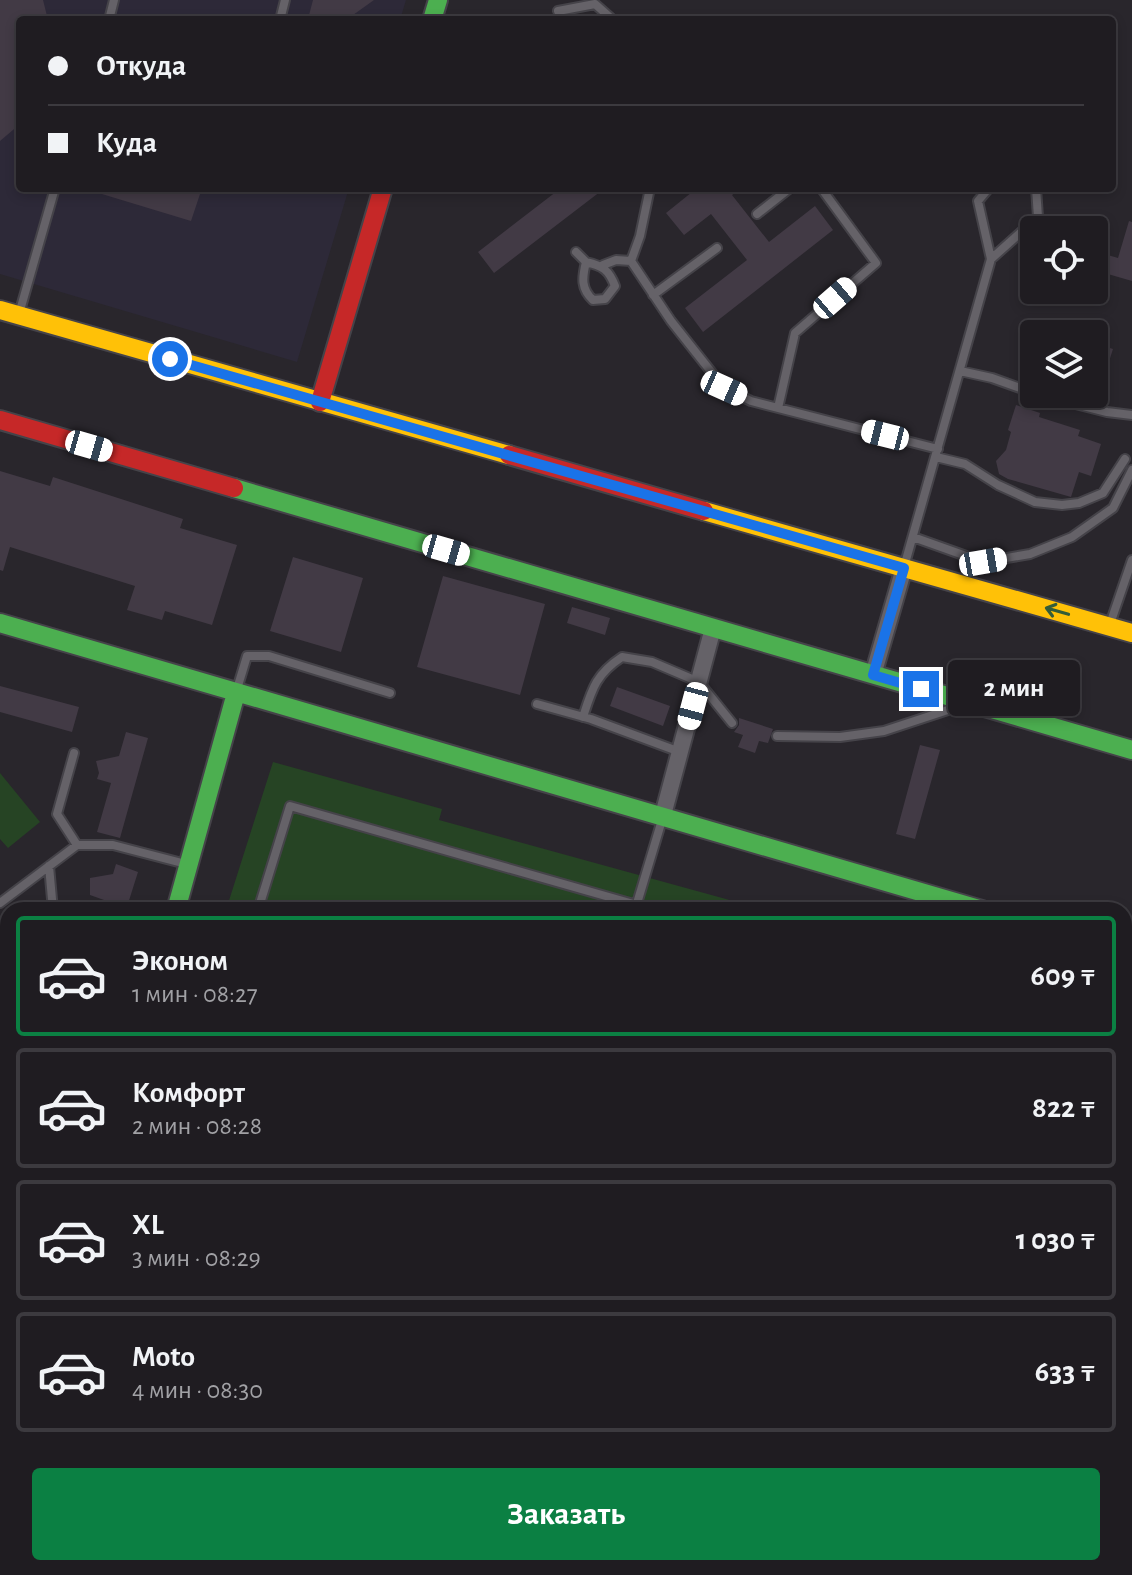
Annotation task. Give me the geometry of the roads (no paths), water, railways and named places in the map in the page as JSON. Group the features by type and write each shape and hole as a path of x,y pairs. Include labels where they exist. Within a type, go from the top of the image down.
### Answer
{"main road":[{"path":"320,402 382,192"},
{"path":"0,310 1132,633"},
{"path":"0,420 1132,750"},
{"path":"0,623 955,902"},
{"path":"178,902 236,693"}],"street":[{"path":"873,675 904,568"},
{"path":"663,815 713,628"}],"lane":[{"path":"558,11 595,4 608,16"},
{"path":"19,315 54,192"},
{"path":"631,261 649,192"},
{"path":"757,214 785,192"},
{"path":"778,408 795,333 876,263 824,192"},
{"path":"904,568 991,259 978,201 986,192"},
{"path":"991,259 1038,217 1036,192"},
{"path":"653,295 717,248"},
{"path":"576,252 586,262 603,265 616,260 631,261"},
{"path":"631,261 724,388 751,401 937,453 965,464 998,485 1035,502 1079,503 1103,493 1125,459"},
{"path":"586,262 583,284 593,300 605,299 615,286 603,265"},
{"path":"960,371 1020,388"},
{"path":"1091,408 1132,415"},
{"path":"913,537 983,562 1030,554 1072,537 1113,508 1132,470"},
{"path":"1109,625 1132,560"},
{"path":"236,693 247,656 269,656 390,693"},
{"path":"583,717 592,688 605,668 622,657 652,662 699,682 732,723"},
{"path":"777,736 840,737 884,731 969,703"},
{"path":"537,704 583,717 680,753"},
{"path":"74,753 57,814 77,845"},
{"path":"260,902 290,806 616,902"},
{"path":"638,902 663,815"},
{"path":"1,902 77,845 113,845 189,865"},
{"path":"49,866 52,902"}]}
